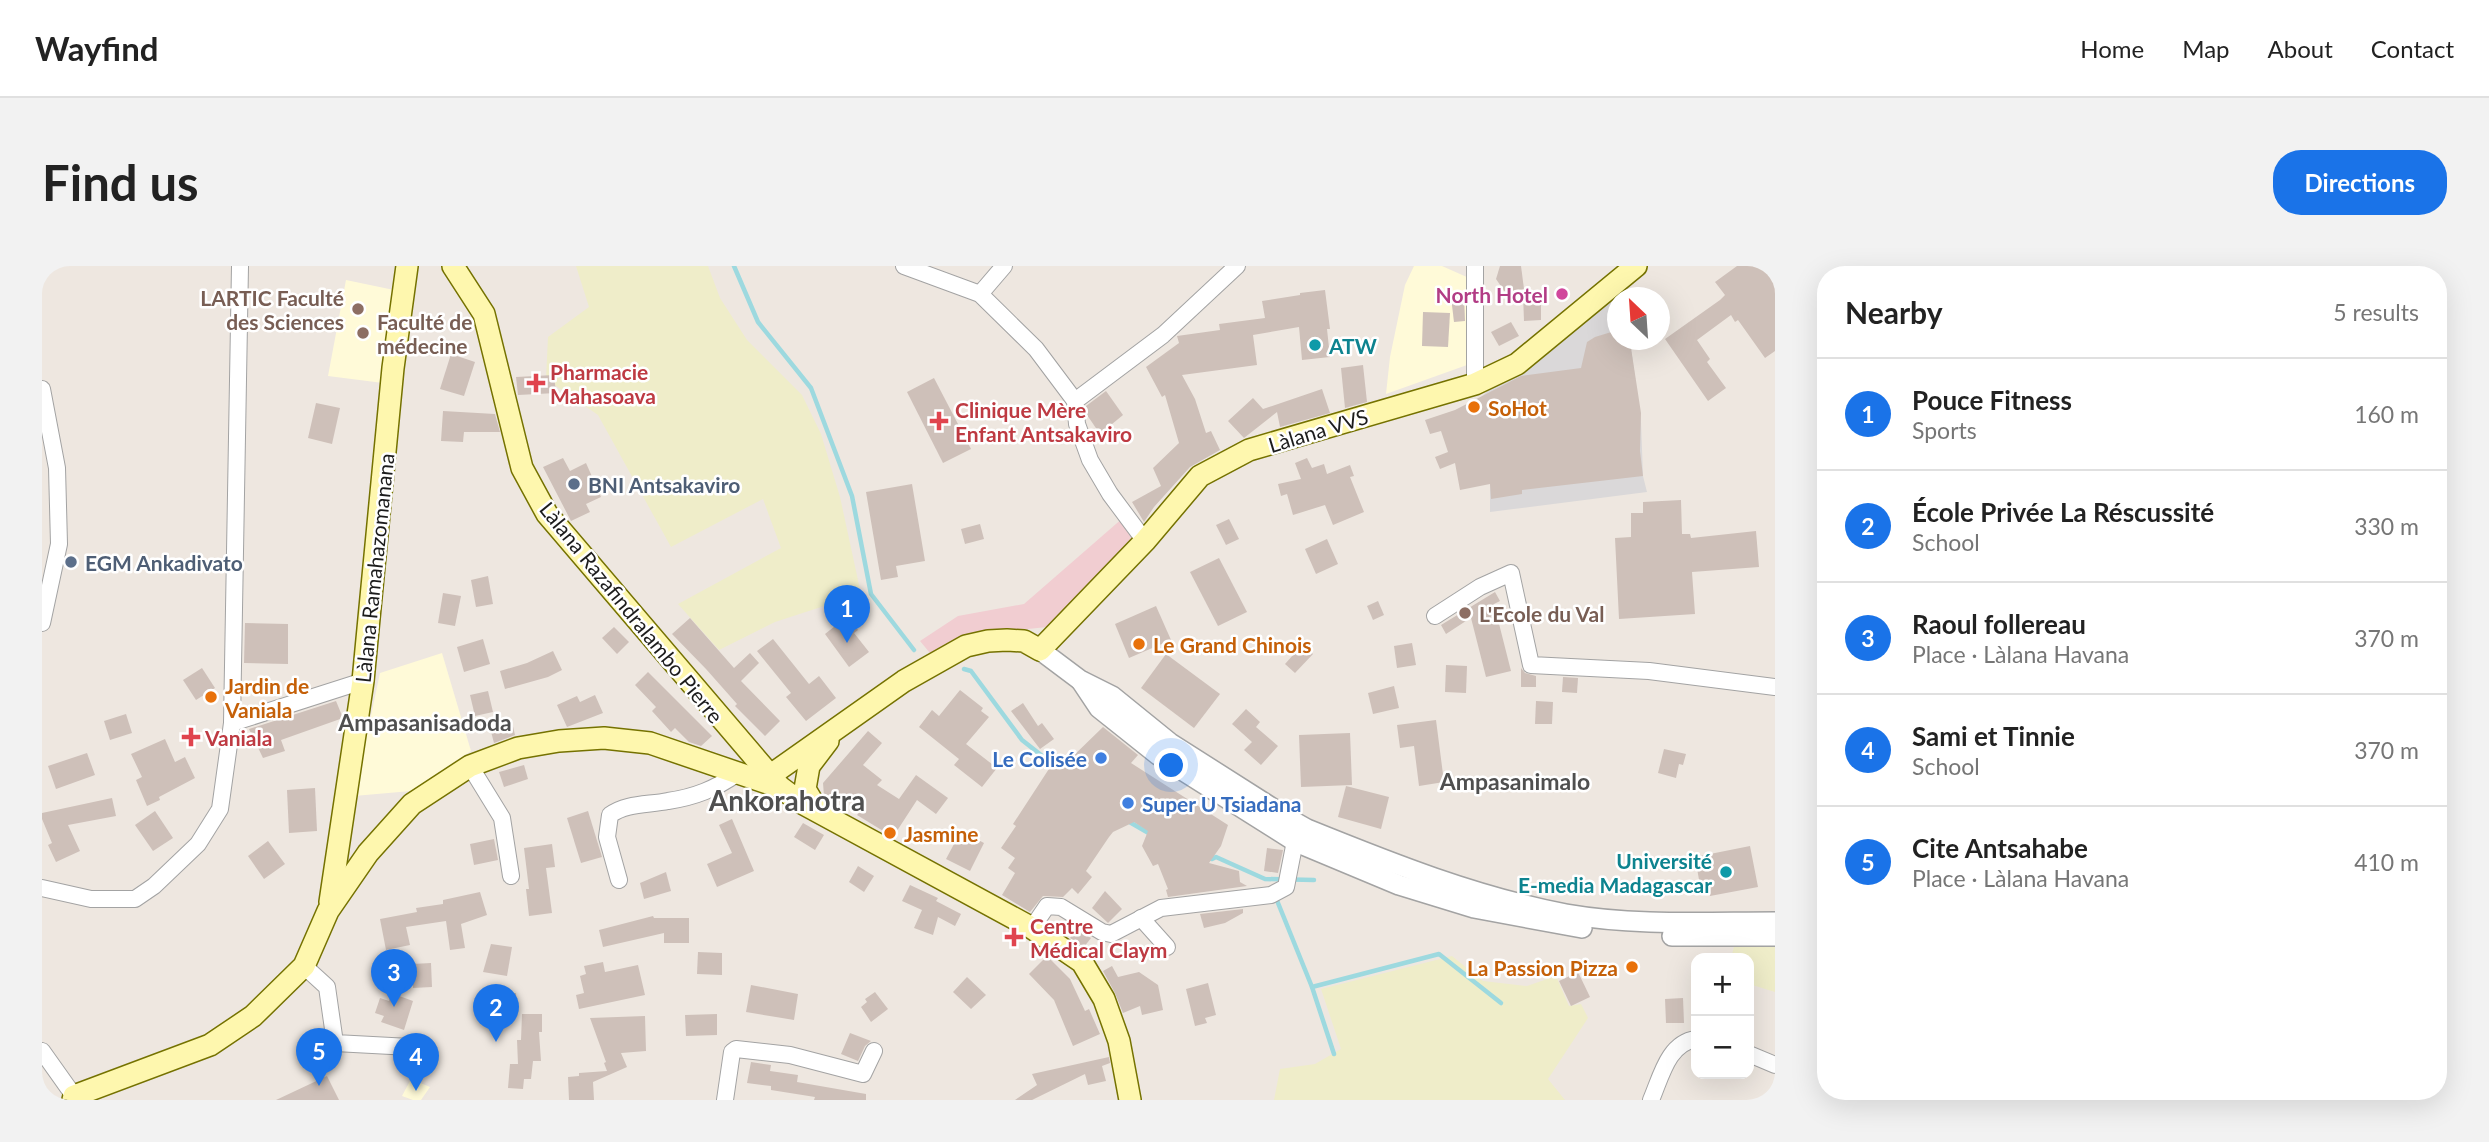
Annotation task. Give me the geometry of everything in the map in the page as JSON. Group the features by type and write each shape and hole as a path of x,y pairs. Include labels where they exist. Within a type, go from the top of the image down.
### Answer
{"main road":[{"name":"Làlana Ramahazomanana","path":"328,911 363,681 393,368 407,266"},
{"name":"Làlana Razafindralambo Pierre","path":"453,266 484,314 522,468 548,514 744,764 800,802 1032,928 1082,962 1104,999 1119,1041 1130,1100"},
{"path":"470,266 484,298 484,314"},
{"name":"Làlana VVS","path":"1040,650 1145,541 1200,475 1249,450 1475,384 1517,364 1636,266"},
{"path":"774,782 855,716 904,681 966,646 1007,640 1024,641 1040,650"},
{"path":"774,782 855,716"},
{"path":"74,1098 211,1045 253,1016 304,966 328,911 368,853 412,804 470,766 518,748 559,741 604,738 650,743 744,764"},
{"path":"820,813 805,789 809,766 828,740"},
{"path":"340,843 353,855 368,853"}],"street":[{"path":"42,888 92,899 135,899 155,886 198,844 220,809 232,723 240,266"},
{"path":"904,266 980,294 1036,349 1075,401 1077,424 1090,460 1110,494 1145,541"},
{"path":"980,294 1004,266"},
{"path":"1075,401 1163,334 1237,266"},
{"path":"1475,266 1475,384"},
{"path":"42,389 57,468 58,544 42,623"},
{"path":"1435,616 1480,587 1511,573 1531,665 1649,671 1775,687"},
{"path":"1040,650 1080,680 1112,696 1170,743 1299,824 1406,869 1567,914 1651,922 1775,922"},
{"path":"1080,680 1099,708 1158,755 1295,841 1399,885 1474,908 1548,923 1647,936 1775,936"},
{"path":"232,723 363,681"},
{"path":"620,880 607,837 610,815 627,807 671,801 716,789 744,764"},
{"path":"470,766 502,818 511,876"},
{"path":"1032,928 1047,906 1062,907 1102,932 1111,934 1161,908 1282,886 1295,841"},
{"path":"1141,918 1167,947"},
{"path":"304,966 327,987 335,1043 410,1047 411,1063"},
{"path":"1651,1100 1677,1046 1691,1041"},
{"path":"725,1100 733,1052 736,1049 790,1055 863,1074 874,1051"},
{"path":"42,1051 74,1098"},
{"path":"1754,1056 1775,1065"}],"shaded area":[{"path":"576,266 708,266 720,298 747,340 802,395 821,434 840,497 861,594 775,622 719,650 678,604 781,548 763,499 671,547 598,415 546,379 548,337 589,307"},
{"path":"1414,266 1442,266 1469,278 1467,365 1386,394 1390,357 1405,285"},
{"name":"Faculté de médecine","path":"346,280 394,290 383,383 328,376"},
{"path":"1605,292 1607,350 1631,350 1641,422 1643,476 1647,492 1490,512 1490,463 1481,397"},
{"path":"1124,517 1139,535 1047,627 962,636 930,653 920,641 958,616 1024,604"},
{"path":"442,653 471,751 411,791 354,796 380,673"},
{"path":"1775,942 1775,992 1754,986 1754,953 1732,953 1735,943"},
{"path":"1452,956 1483,981 1527,986 1556,976 1569,1006 1581,1004 1588,1018 1548,1079 1565,1100 1274,1100 1280,1069 1315,1064 1341,1049 1321,989"},
{"path":"411,1079 430,1087 421,1100 402,1096"}],"building":[{"path":"1500,266 1521,266 1524,289 1505,292 1496,279"},
{"path":"1737,266 1775,266 1775,351 1765,358 1738,320 1735,322 1731,315 1697,340 1710,359 1707,362 1726,388 1708,401 1670,346 1670,335 1725,295 1715,282"},
{"path":"1325,290 1330,357 1302,360 1299,327 1253,335 1257,365 1182,375 1195,399 1206,433 1211,431 1220,450 1190,467 1144,522 1132,502 1161,486 1153,468 1179,443 1165,395 1162,397 1146,367 1179,343 1177,336 1220,330 1219,324 1265,318 1262,301"},
{"path":"1523,294 1541,294 1541,320 1524,321"},
{"path":"1464,296 1465,321 1454,322 1451,297"},
{"path":"1423,312 1450,313 1448,347 1422,346"},
{"path":"1511,322 1519,336 1499,346 1491,332"},
{"path":"1607,333 1607,350 1631,350 1641,413 1640,451 1643,476 1522,490 1522,494 1491,499 1490,484 1460,490 1455,463 1440,469 1435,457 1448,452 1441,431 1430,434 1425,420 1455,410 1521,376 1581,368 1587,342"},
{"path":"451,354 475,362 464,396 440,389"},
{"path":"1363,365 1367,402 1345,408 1341,368"},
{"path":"554,375 556,393 518,395 516,377"},
{"name":"Clinique Mère Enfant Antsakaviro","path":"934,378 971,449 943,463 907,392"},
{"path":"1322,389 1330,413 1280,427 1277,412 1244,438 1228,421 1253,398 1263,409"},
{"path":"1106,391 1123,415 1100,434 1087,415 1086,406"},
{"path":"316,403 340,408 332,444 308,438"},
{"path":"443,411 495,414 500,432 464,432 463,442 441,441"},
{"name":"BNI Antsakaviro","path":"563,458 570,471 586,463 601,497 586,504 590,512 571,521 543,467"},
{"path":"1307,458 1312,468 1324,464 1327,474 1350,465 1354,476 1350,477 1364,512 1333,525 1325,505 1293,515 1287,494 1281,496 1278,484 1301,479 1295,463"},
{"path":"912,484 925,561 896,566 898,577 881,580 866,492"},
{"path":"1681,500 1682,534 1690,534 1691,538 1756,531 1759,567 1692,572 1695,614 1619,619 1615,538 1631,537 1631,513 1643,513 1643,502"},
{"path":"1229,519 1239,539 1226,545 1216,525"},
{"path":"980,524 984,539 965,544 961,529"},
{"path":"1327,539 1338,564 1316,574 1305,549"},
{"path":"1219,558 1247,612 1218,626 1190,572"},
{"path":"488,576 493,604 476,607 471,580"},
{"path":"1495,592 1500,601 1494,604 1511,671 1486,677 1470,614 1469,619 1446,634 1441,625"},
{"path":"443,593 461,596 455,626 438,623"},
{"path":"1378,601 1384,615 1373,620 1367,606"},
{"path":"1156,606 1171,640 1129,658 1115,624"},
{"path":"690,618 734,668 750,653 759,663 741,681 780,721 765,736 672,634"},
{"path":"844,619 847,623 851,620 858,630 854,633 869,652 849,667 825,634"},
{"path":"245,623 288,624 288,664 244,663"},
{"path":"614,627 629,642 617,654 602,638"},
{"path":"483,639 490,664 464,672 457,647"},
{"path":"773,639 809,684 819,676 836,698 806,721 786,697 791,693 757,651"},
{"path":"1412,643 1416,665 1397,668 1394,646"},
{"path":"1302,645 1313,654 1295,673 1285,664"},
{"path":"553,651 562,670 548,677 505,689 500,671"},
{"path":"1166,654 1220,694 1194,728 1141,688"},
{"path":"1446,665 1467,666 1466,693 1445,692"},
{"path":"202,668 215,688 196,700 183,680"},
{"path":"1521,668 1525,673 1536,676 1536,687 1521,687"},
{"path":"648,672 712,736 701,746 689,742 675,728 671,732 652,711 656,707 635,685"},
{"path":"1563,677 1578,678 1577,693 1562,692"},
{"path":"1394,686 1399,708 1373,714 1368,693"},
{"path":"960,690 983,708 981,711 989,717 966,744 997,768 982,787 954,765 959,759 919,727 932,710 939,716"},
{"path":"488,691 493,712 475,716 470,695"},
{"path":"595,695 603,713 567,727 557,705 577,696 580,702"},
{"path":"336,701 343,718 281,740 285,751 263,758 249,729"},
{"path":"1536,701 1553,702 1552,724 1535,724"},
{"path":"1023,703 1038,726 1042,723 1054,739 1040,749 1011,711"},
{"path":"1246,709 1260,722 1256,727 1278,746 1261,765 1244,750 1252,742 1232,724"},
{"path":"126,714 132,733 110,740 104,721"},
{"path":"511,718 515,735 494,743 489,724"},
{"path":"1436,720 1444,782 1419,786 1414,746 1400,748 1397,725"},
{"path":"1103,727 1138,755 1131,763 1228,825 1221,846 1209,863 1239,871 1240,882 1247,886 1168,897 1168,889 1158,864 1153,866 1142,846 1148,831 1134,822 1113,832 1109,837 1086,871 1092,877 1078,894 1072,888 1063,897 1043,896 1030,912 1002,895 1015,873 1008,868 1015,858 1001,848 1016,826 1013,824 1058,755 1068,761"},
{"path":"868,731 882,743 863,765 882,780 877,785 899,799 916,775 948,798 936,814 917,800 893,837 857,815 862,809 847,797 826,799 824,796 823,783"},
{"path":"1350,733 1352,785 1301,787 1299,735"},
{"path":"165,739 175,762 185,757 195,778 147,806 136,780 142,777 131,754"},
{"path":"1664,749 1686,754 1683,765 1679,764 1676,778 1658,773"},
{"path":"87,753 95,775 56,789 48,766"},
{"path":"524,765 528,779 504,787 499,772"},
{"path":"1346,786 1389,797 1381,829 1338,817"},
{"path":"315,788 317,831 289,833 287,790"},
{"path":"112,798 116,816 68,825 80,851 56,862 48,845 52,843 42,813"},
{"path":"155,811 173,838 153,851 135,825"},
{"path":"588,811 602,857 581,863 567,818"},
{"path":"732,819 754,871 717,887 707,864 732,853 719,825"},
{"path":"803,823 824,835 815,850 794,837"},
{"path":"961,831 984,843 970,871 946,859"},
{"path":"494,839 498,860 474,865 470,844"},
{"path":"268,841 285,864 264,879 248,856"},
{"path":"552,844 555,867 546,868 552,913 529,916 524,848"},
{"name":"Université E-media Madagascar","path":"1750,846 1758,887 1710,896 1709,890 1701,891 1695,857"},
{"path":"1267,848 1283,850 1278,873 1264,871"},
{"path":"858,866 874,876 864,892 849,882"},
{"path":"666,872 671,891 644,899 640,883"},
{"path":"910,885 938,898 936,901 961,914 955,926 938,917 933,935 914,928 922,910 902,901"},
{"path":"1105,891 1122,909 1108,923 1092,908"},
{"path":"480,892 487,915 461,924 465,948 450,950 446,921 406,927 410,945 386,950 380,919 417,912 416,908 443,904 443,900"},
{"path":"1243,909 1243,913 1225,923 1204,928 1200,914"},
{"path":"653,916 689,918 689,943 664,943 664,933 603,947 599,930"},
{"path":"1077,929 1091,938 1084,947 1070,938"},
{"path":"491,944 512,947 507,976 483,972"},
{"path":"698,952 722,953 722,975 697,974"},
{"path":"1047,956 1070,979 1085,1011 1089,1009 1100,1034 1073,1046 1054,1000 1029,974"},
{"path":"603,962 605,972 638,965 645,995 579,1009 576,995 584,993 580,976 586,974 584,966"},
{"path":"431,963 432,987 413,988 412,964"},
{"path":"1112,966 1118,977 1139,972 1158,985 1163,1010 1142,1015 1140,1006 1123,1013 1103,971"},
{"path":"1578,972 1590,997 1571,1006 1559,981"},
{"path":"967,977 986,995 971,1009 953,992"},
{"path":"1208,983 1216,1015 1205,1018 1207,1023 1195,1026 1186,989"},
{"path":"751,985 798,994 794,1020 746,1012"},
{"path":"875,992 888,1009 871,1022 861,1007 867,1002 865,999"},
{"path":"391,993 413,1001 404,1030 381,1022 384,1016 375,1013 380,998 389,1001"},
{"path":"516,993 517,1006 494,1007 494,994"},
{"path":"1683,998 1684,1023 1666,1023 1665,999"},
{"path":"522,1014 542,1014 542,1032 539,1032 541,1061 533,1061 531,1079 524,1079 523,1089 508,1088 510,1064 518,1064 517,1040 521,1040"},
{"path":"717,1014 717,1035 686,1036 685,1015"},
{"path":"645,1016 646,1051 621,1053 627,1067 593,1082 594,1100 569,1100 568,1077 579,1076 579,1073 607,1071 590,1018"},
{"path":"850,1033 871,1041 865,1046 858,1061 841,1054"},
{"path":"1109,1057 1110,1063 1102,1066 1106,1081 1088,1085 1085,1074 1032,1100 1015,1100 1037,1085 1032,1074"},
{"path":"751,1062 771,1065 770,1071 798,1075 797,1082 866,1094 866,1100 814,1100 815,1097 747,1083"},
{"path":"327,1076 339,1100 276,1100"}],"waterway":[{"path":"734,266 758,322 811,388 852,496 871,594 914,650"},
{"path":"964,669 971,671 1022,740 1055,766"},
{"path":"1126,820 1152,835"},
{"path":"1209,858 1216,857 1265,879 1314,880"},
{"path":"1276,898 1312,987 1334,1054"},
{"path":"1312,987 1439,954 1501,1003"}],"place":[{"name":"North Hotel","path":"1562,294"},
{"name":"LARTIC Faculté des Sciences","path":"358,309"},
{"name":"Faculté de médecine","path":"363,333"},
{"name":"ATW","path":"1315,345"},
{"name":"Pharmacie Mahasoava","path":"536,383"},
{"name":"SoHot","path":"1474,407"},
{"name":"Clinique Mère Enfant Antsakaviro","path":"939,421"},
{"name":"BNI Antsakaviro","path":"574,484"},
{"name":"EGM Ankadivato","path":"71,562"},
{"name":"L'Ecole du Val","path":"1465,613"},
{"name":"Pouce Fitness","path":"847,643"},
{"name":"Le Grand Chinois","path":"1139,644"},
{"name":"Jardin de Vaniala","path":"211,697"},
{"name":"Vaniala","path":"191,737"},
{"name":"Le Colisée","path":"1101,758"},
{"name":"Super U Tsiadana","path":"1128,803"},
{"name":"Jasmine","path":"890,833"},
{"name":"Université E-media Madagascar","path":"1726,872"},
{"name":"Centre Médical Claym","path":"1014,937"},
{"name":"La Passion Pizza","path":"1632,967"},
{"name":"Raoul follereau","path":"394,1007"},
{"name":"École Privée La Réscussité","path":"496,1042"},
{"name":"Cite Antsahabe","path":"319,1086"},
{"name":"Sami et Tinnie","path":"416,1091"}],"district":[{"name":"Ampasanisadoda","path":"425,722"},
{"name":"Ampasanimalo","path":"1515,781"},
{"name":"Ankorahotra","path":"787,800"}]}
